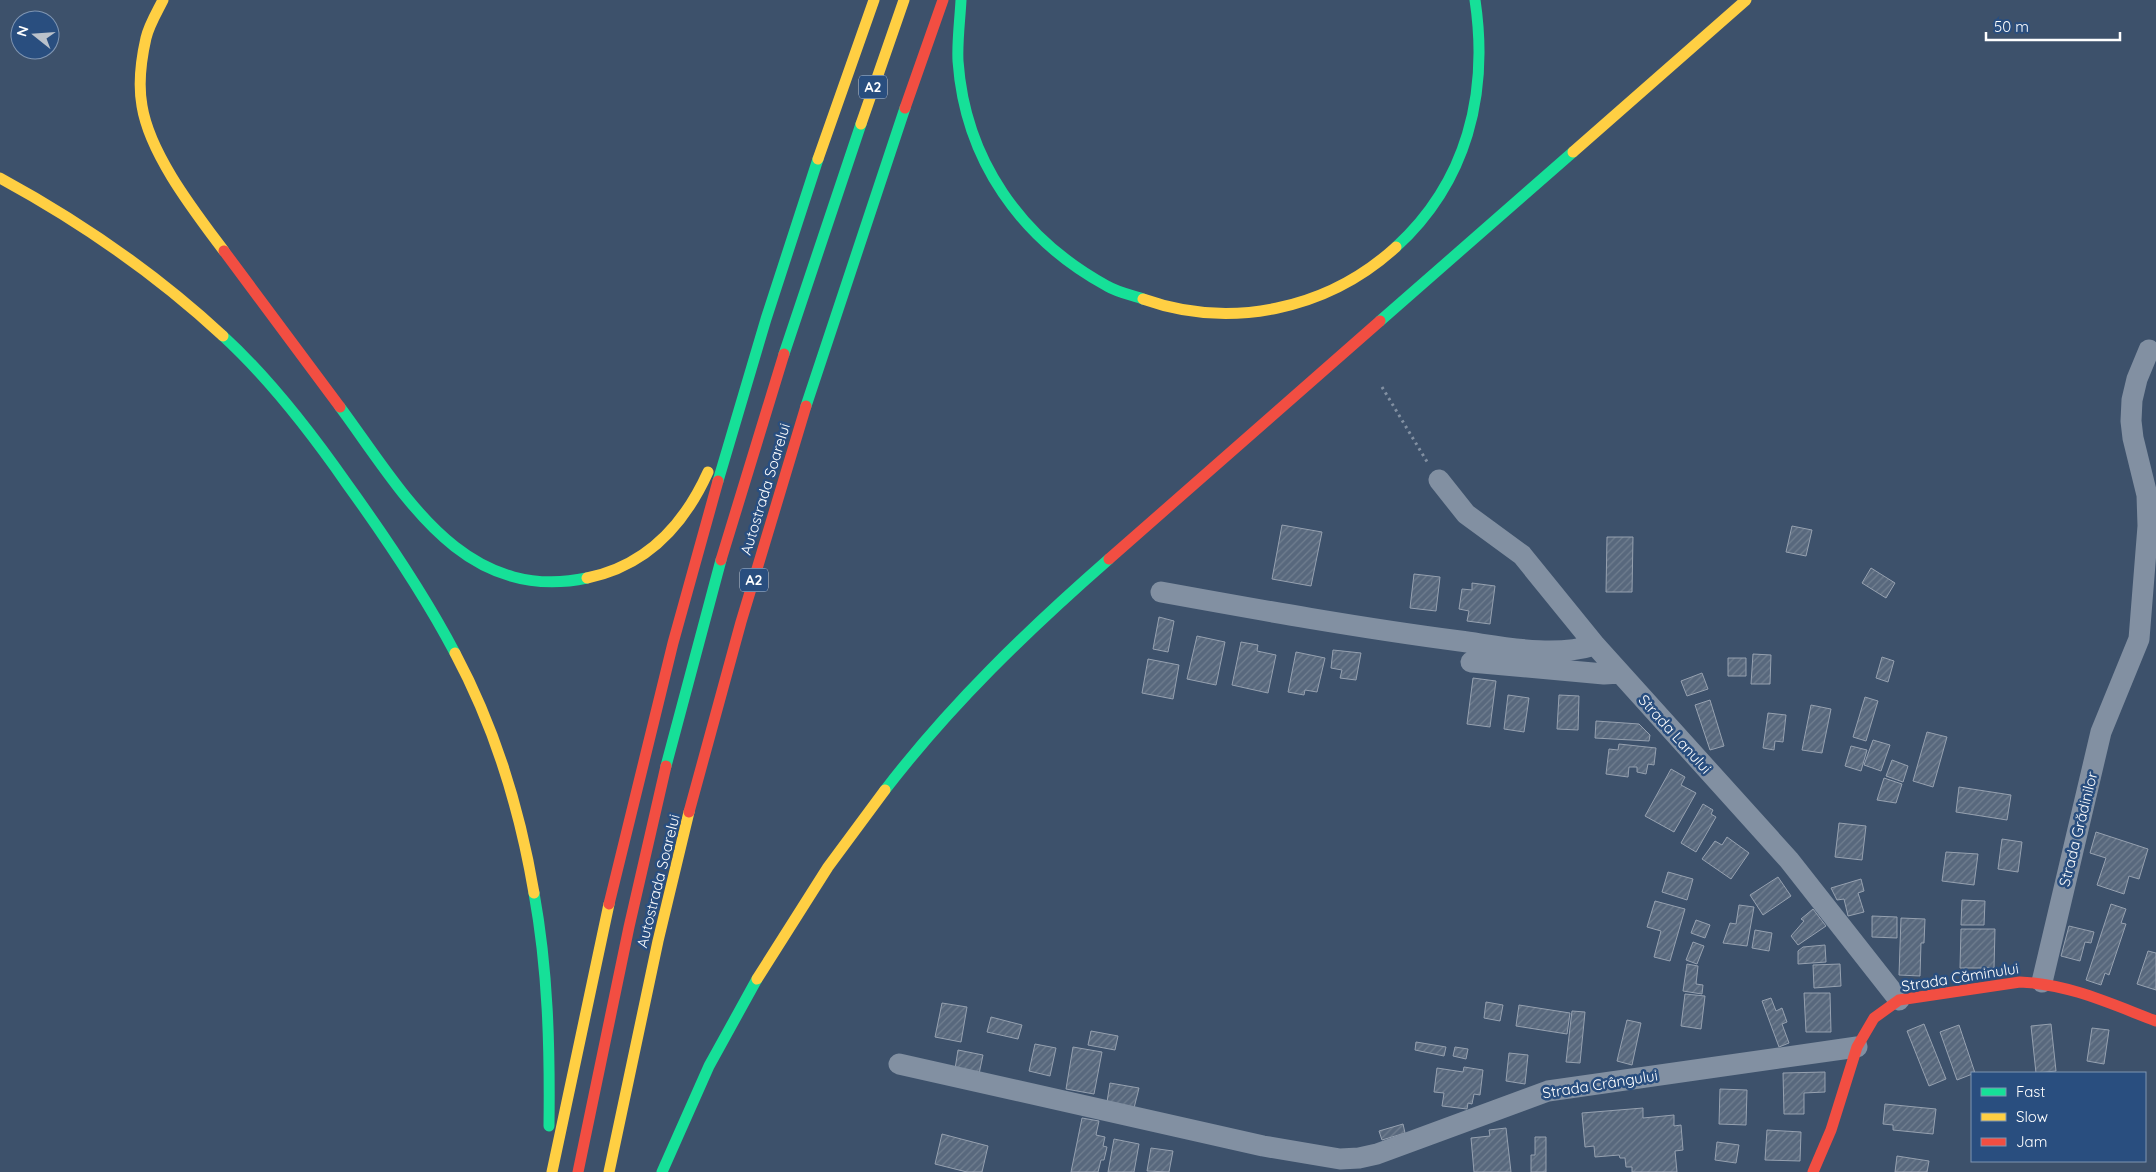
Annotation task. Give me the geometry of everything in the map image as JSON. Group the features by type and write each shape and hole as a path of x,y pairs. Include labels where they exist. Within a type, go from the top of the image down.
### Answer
{"main road":[{"path":"163,0 146,36 140,73 142,107 155,145 183,195 420,515 443,538 469,559 493,570 522,578 544,582 577,581 598,577 622,567 648,552 670,534 689,510 705,481 710,463"},
{"path":"551,1172 619,860 702,538 758,348 814,169 874,0"},
{"name":"Autostrada Soarelui","path":"578,1172 598,1068 639,882 682,706 731,525 839,183 904,0"},
{"name":"Autostrada Soarelui","path":"609,1172 668,901 715,714 816,370 870,207 943,0"},
{"path":"961,0 957,36 961,92 972,134 989,173 1020,219 1047,247 1077,270 1113,290 1153,305 1184,312 1232,314 1280,309 1324,295 1354,280 1392,252 1427,214 1443,192 1458,161 1475,111 1480,73 1480,32 1475,0"},
{"path":"662,1172 732,1022 773,951 851,833 898,772 948,716 999,661 1052,609 1746,0"},
{"path":"0,178 32,195 97,235 191,308 239,352 292,411 351,490 411,575 458,654 482,707 500,755 520,827 535,895 546,976 550,1064 551,1172"},
{"path":"716,446 734,398 758,348"},
{"name":"Strada Căminului","path":"1812,1172 1831,1130 1857,1047 1864,1031 1874,1018 1899,1000 2020,982 2042,982 2086,995 2156,1021"}],"street":[{"name":"Strada Grădinilor","path":"2042,982 2101,732 2139,639 2148,526 2147,495 2133,438 2131,421 2132,400 2137,379 2149,350"},
{"name":"Strada Lanului","path":"1439,480 1466,514 1522,556 1595,645 1789,860 1899,1000"},
{"path":"1161,592 1346,625 1488,645 1555,651 1578,650 1595,645"},
{"path":"1471,662 1604,674 1620,673"},
{"name":"Strada Crângului","path":"899,1064 1263,1146 1323,1157 1358,1158 1384,1151 1548,1090 1857,1047"}],"path":[{"path":"1382,387 1439,480"}],"building":[{"path":"1282,525 1322,532 1311,586 1272,579"},
{"path":"1792,526 1812,530 1806,556 1786,552"},
{"path":"1607,537 1633,537 1632,592 1606,592"},
{"path":"1871,568 1895,583 1886,598 1862,583"},
{"path":"1414,574 1440,577 1436,611 1410,608"},
{"path":"1472,583 1495,586 1490,624 1467,621 1469,611 1459,609 1462,589 1472,590"},
{"path":"1159,617 1174,621 1168,652 1153,649"},
{"path":"1197,636 1225,642 1216,685 1187,679"},
{"path":"1241,642 1258,645 1257,651 1276,655 1268,693 1232,685"},
{"path":"1333,650 1361,653 1356,680 1340,678 1342,670 1331,668"},
{"path":"1296,652 1325,658 1317,692 1305,690 1304,695 1288,692"},
{"path":"1753,654 1771,655 1770,684 1751,684"},
{"path":"1882,657 1894,661 1888,682 1876,678"},
{"path":"1728,658 1746,658 1746,676 1728,676"},
{"path":"1148,659 1179,665 1173,699 1142,693"},
{"path":"1702,673 1708,689 1687,696 1681,681"},
{"path":"1473,678 1496,681 1490,727 1467,724"},
{"path":"1508,695 1529,698 1524,732 1504,729"},
{"path":"1559,695 1579,696 1578,730 1557,729"},
{"path":"1865,697 1878,701 1866,741 1853,737"},
{"path":"1710,700 1724,746 1710,750 1695,705"},
{"path":"1811,705 1831,709 1822,753 1802,750"},
{"path":"1768,713 1786,715 1783,742 1775,741 1774,750 1763,748"},
{"path":"1596,721 1639,724 1650,735 1649,741 1595,738"},
{"path":"1927,732 1947,737 1933,787 1913,781"},
{"path":"1873,740 1890,745 1881,771 1864,765"},
{"path":"1619,744 1656,748 1654,765 1648,764 1646,774 1637,772 1637,767 1629,767 1628,777 1606,774 1609,749 1618,750"},
{"path":"1851,746 1867,750 1861,771 1845,766"},
{"path":"1892,760 1908,766 1903,782 1886,776"},
{"path":"1671,769 1685,777 1681,785 1696,793 1674,832 1645,816"},
{"path":"1884,778 1902,784 1896,803 1877,800"},
{"path":"1959,787 2011,795 2007,820 1956,812"},
{"path":"1703,804 1713,810 1711,814 1716,817 1696,852 1681,843"},
{"path":"1839,823 1866,826 1862,860 1835,857"},
{"path":"2096,832 2148,849 2139,879 2129,876 2124,894 2097,885 2106,858 2090,853"},
{"path":"1727,837 1749,853 1731,879 1702,859 1715,841 1722,845"},
{"path":"2002,839 2022,842 2018,872 1998,869"},
{"path":"1946,852 1978,854 1974,885 1942,881"},
{"path":"1668,872 1693,879 1687,900 1662,892"},
{"path":"1778,877 1791,896 1763,915 1750,895"},
{"path":"1861,879 1864,891 1858,893 1864,912 1848,916 1844,899 1837,900 1831,888"},
{"path":"1962,900 1985,901 1984,925 1961,925"},
{"path":"1655,901 1685,909 1670,961 1654,957 1661,931 1647,927"},
{"path":"2111,904 2126,909 2121,923 2126,924 2109,975 2105,973 2101,985 2086,980"},
{"path":"1739,905 1754,907 1747,946 1723,943 1730,923 1736,924"},
{"path":"1813,909 1826,926 1798,945 1791,936 1804,921 1801,919"},
{"path":"1872,916 1897,917 1897,938 1872,937"},
{"path":"1901,918 1925,919 1924,943 1921,943 1920,976 1899,975"},
{"path":"1696,920 1710,925 1705,938 1691,933"},
{"path":"2069,926 2094,932 2091,943 2085,942 2080,961 2061,956"},
{"path":"1961,929 1995,929 1994,968 1960,968"},
{"path":"1755,930 1772,933 1769,951 1752,948"},
{"path":"1693,942 1704,946 1697,964 1686,960"},
{"path":"1825,945 1826,962 1798,964 1798,951 1803,947"},
{"path":"2148,951 2156,953 2156,990 2137,984"},
{"path":"1687,964 1698,966 1696,984 1703,985 1702,994 1683,991"},
{"path":"1840,964 1841,986 1814,988 1813,965"},
{"path":"1804,993 1830,993 1831,1032 1806,1032"},
{"path":"1685,994 1705,996 1701,1029 1681,1026"},
{"path":"1771,998 1776,1011 1782,1008 1787,1022 1782,1024 1789,1043 1779,1047 1762,1001"},
{"path":"1486,1002 1503,1005 1500,1021 1484,1018"},
{"path":"942,1003 967,1007 961,1042 935,1037"},
{"path":"1519,1005 1570,1013 1567,1034 1516,1026"},
{"path":"1572,1011 1585,1012 1580,1063 1566,1062"},
{"path":"991,1017 1022,1025 1018,1039 987,1032"},
{"path":"1627,1020 1641,1023 1632,1065 1617,1061"},
{"path":"1924,1024 1946,1079 1929,1086 1907,1031"},
{"path":"2051,1024 2056,1071 2036,1072 2031,1026"},
{"path":"1959,1025 1975,1072 1971,1072 1971,1075 1957,1080 1940,1032"},
{"path":"2092,1028 2109,1030 2104,1064 2087,1061"},
{"path":"1091,1031 1118,1036 1115,1050 1088,1045"},
{"path":"1416,1042 1446,1047 1444,1056 1415,1050"},
{"path":"1035,1044 1056,1048 1050,1076 1029,1071"},
{"path":"1073,1047 1102,1052 1094,1094 1066,1089"},
{"path":"1455,1047 1468,1049 1466,1059 1453,1056"},
{"path":"958,1050 983,1055 979,1074 955,1069"},
{"path":"1509,1053 1528,1055 1525,1084 1506,1081"},
{"path":"1464,1067 1483,1070 1480,1095 1474,1094 1472,1104 1468,1103 1467,1109 1442,1106 1444,1093 1434,1092 1437,1068 1463,1072"},
{"path":"1825,1072 1825,1092 1804,1093 1804,1114 1784,1114 1783,1073"},
{"path":"1110,1083 1139,1088 1134,1108 1107,1102"},
{"path":"1720,1089 1747,1090 1746,1125 1719,1124"},
{"path":"1885,1104 1936,1109 1933,1134 1893,1130 1893,1125 1883,1124"},
{"path":"1643,1108 1643,1118 1674,1115 1674,1126 1681,1125 1683,1150 1675,1151 1677,1172 1632,1172 1632,1167 1626,1167 1625,1158 1620,1158 1619,1155 1595,1157 1594,1146 1585,1147 1582,1113"},
{"path":"1082,1118 1099,1121 1096,1135 1105,1137 1103,1146 1107,1147 1104,1160 1101,1160 1098,1172 1071,1172"},
{"path":"1403,1124 1405,1133 1382,1140 1379,1131"},
{"path":"1506,1128 1511,1172 1474,1172 1471,1138 1490,1136 1489,1130"},
{"path":"1767,1130 1801,1132 1800,1161 1765,1160"},
{"path":"942,1134 988,1146 982,1172 967,1172 935,1164"},
{"path":"1535,1137 1546,1137 1546,1172 1531,1172 1531,1155 1535,1155"},
{"path":"1114,1139 1139,1144 1134,1172 1108,1172"},
{"path":"1717,1142 1739,1145 1736,1163 1715,1160"},
{"path":"1151,1148 1173,1151 1169,1172 1147,1171"},
{"path":"1897,1156 1929,1161 1927,1172 1895,1172"}],"traffic: fast":[{"path":"961,0 958,61 963,97 972,131 986,163 1003,193 1024,220 1048,245 1076,267 1111,288 1143,299"},
{"path":"1396,247 1420,222 1440,194 1456,165 1467,134 1475,102 1479,69 1479,35 1475,0"},
{"path":"806,406 905,108"},
{"path":"784,354 861,124"},
{"path":"1380,321 1573,152"},
{"path":"718,481 766,319 818,159"},
{"path":"223,336 289,406 319,445 404,567 431,609 455,653"},
{"path":"340,407 413,505 440,534 471,558 505,574 543,582 587,578"},
{"path":"885,790 936,728 991,669 1109,559"},
{"path":"666,766 721,560"},
{"path":"534,893 539,922 547,1009 549,1126"},
{"path":"662,1172 709,1066 757,979"}],"traffic: slow":[{"path":"163,0 149,28 144,46 140,81 142,106 154,144 164,163 187,201 224,251"},
{"path":"818,159 874,0"},
{"path":"861,124 904,0"},
{"path":"1573,152 1746,0"},
{"path":"0,178 59,212 116,250 171,291 223,336"},
{"path":"1143,299 1176,308 1210,313 1243,313 1276,308 1309,299 1340,286 1369,269 1396,247"},
{"path":"587,578 627,564 661,540 675,526 687,509 708,472"},
{"path":"455,653 482,710 504,770 521,831 534,893"},
{"path":"757,979 828,867 885,790"},
{"path":"609,1172 658,941 689,812"},
{"path":"552,1172 609,904"}],"traffic: jam":[{"path":"905,108 943,0"},
{"path":"224,251 340,407"},
{"path":"1109,559 1380,321"},
{"path":"721,560 784,354"},
{"path":"689,812 741,622 806,406"},
{"path":"609,904 673,643 718,481"},
{"path":"578,1172 629,927 666,766"},
{"path":"1813,1172 1831,1130 1857,1047 1874,1018 1899,1000 2020,982 2073,991 2156,1021"}]}
